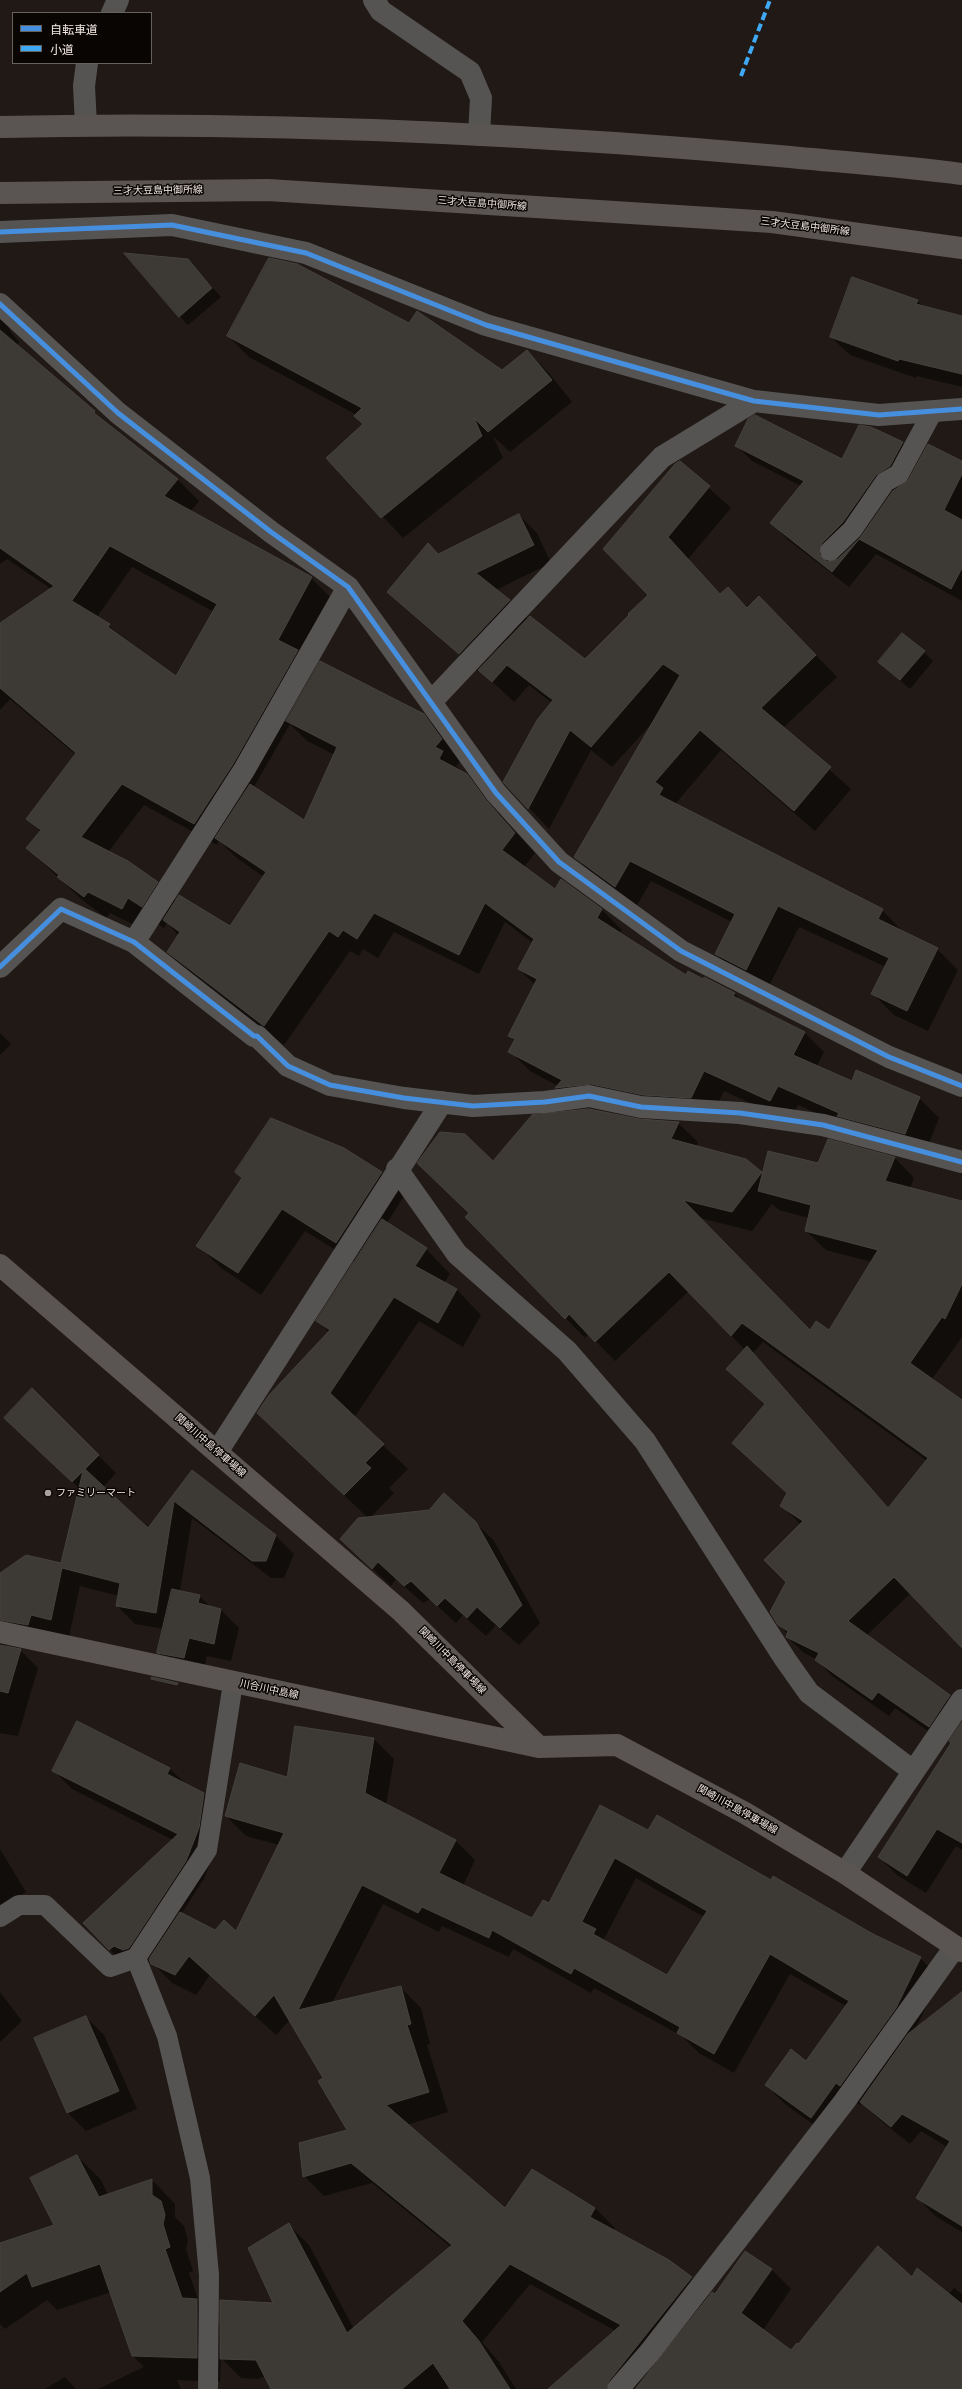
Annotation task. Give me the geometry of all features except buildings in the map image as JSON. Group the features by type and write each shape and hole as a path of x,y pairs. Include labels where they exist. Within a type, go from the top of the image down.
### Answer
{"main road":[{"path":"0,127 86,125 350,128 639,144 962,174"},
{"name":"三才大豆島中御所線","path":"0,193 268,190 772,222 962,248"},
{"name":"関崎川中島停車場線","path":"0,1265 401,1611 539,1747 617,1746 745,1814 845,1873 958,1949"},
{"name":"川合川中島線","path":"0,1632 233,1683 539,1747"}],"street":[{"path":"112,12 118,0"},
{"path":"374,0 381,11 470,72 481,98 479,135"},
{"path":"86,125 84,86 87,64"},
{"path":"0,232 172,225 306,253 486,325 754,401 880,415 962,409"},
{"path":"0,304 118,413 272,532 348,587 496,793 559,862 681,951 889,1057 962,1086"},
{"path":"431,702 662,457 754,401"},
{"path":"134,942 244,770 348,587"},
{"path":"0,967 62,909 134,942 257,1036 288,1066 330,1085 473,1106 545,1102 590,1096 641,1107 740,1113 823,1125 962,1162"},
{"path":"217,1452 397,1169 442,1102"},
{"path":"397,1169 456,1254 567,1352 645,1441 785,1659 809,1693 913,1771"},
{"path":"845,1873 962,1700"},
{"path":"618,2389 655,2346 844,2102 958,1949"}],"lane":[{"path":"830,551 852,530 885,482 899,474 933,411"},
{"path":"0,1917 19,1905 44,1905 110,1967 136,1958 207,1850 233,1683"},
{"path":"136,1958 167,2036 200,2178 209,2275 208,2389"}],"marked path":[{"path":"741,76 770,0"}],"cycle path":[{"path":"0,232 172,225 306,253 486,325 754,401 879,415 962,409"},
{"path":"0,304 118,413 271,532 348,587 496,793 559,862 681,951 889,1057 962,1086"},
{"path":"0,967 61,909 134,942 254,1036 257,1036 288,1066 330,1085 404,1098 473,1106 545,1102 589,1096 641,1107 740,1113 823,1125 962,1162"}],"place":[{"name":"ファミリーマート","path":"48,1493"}]}
